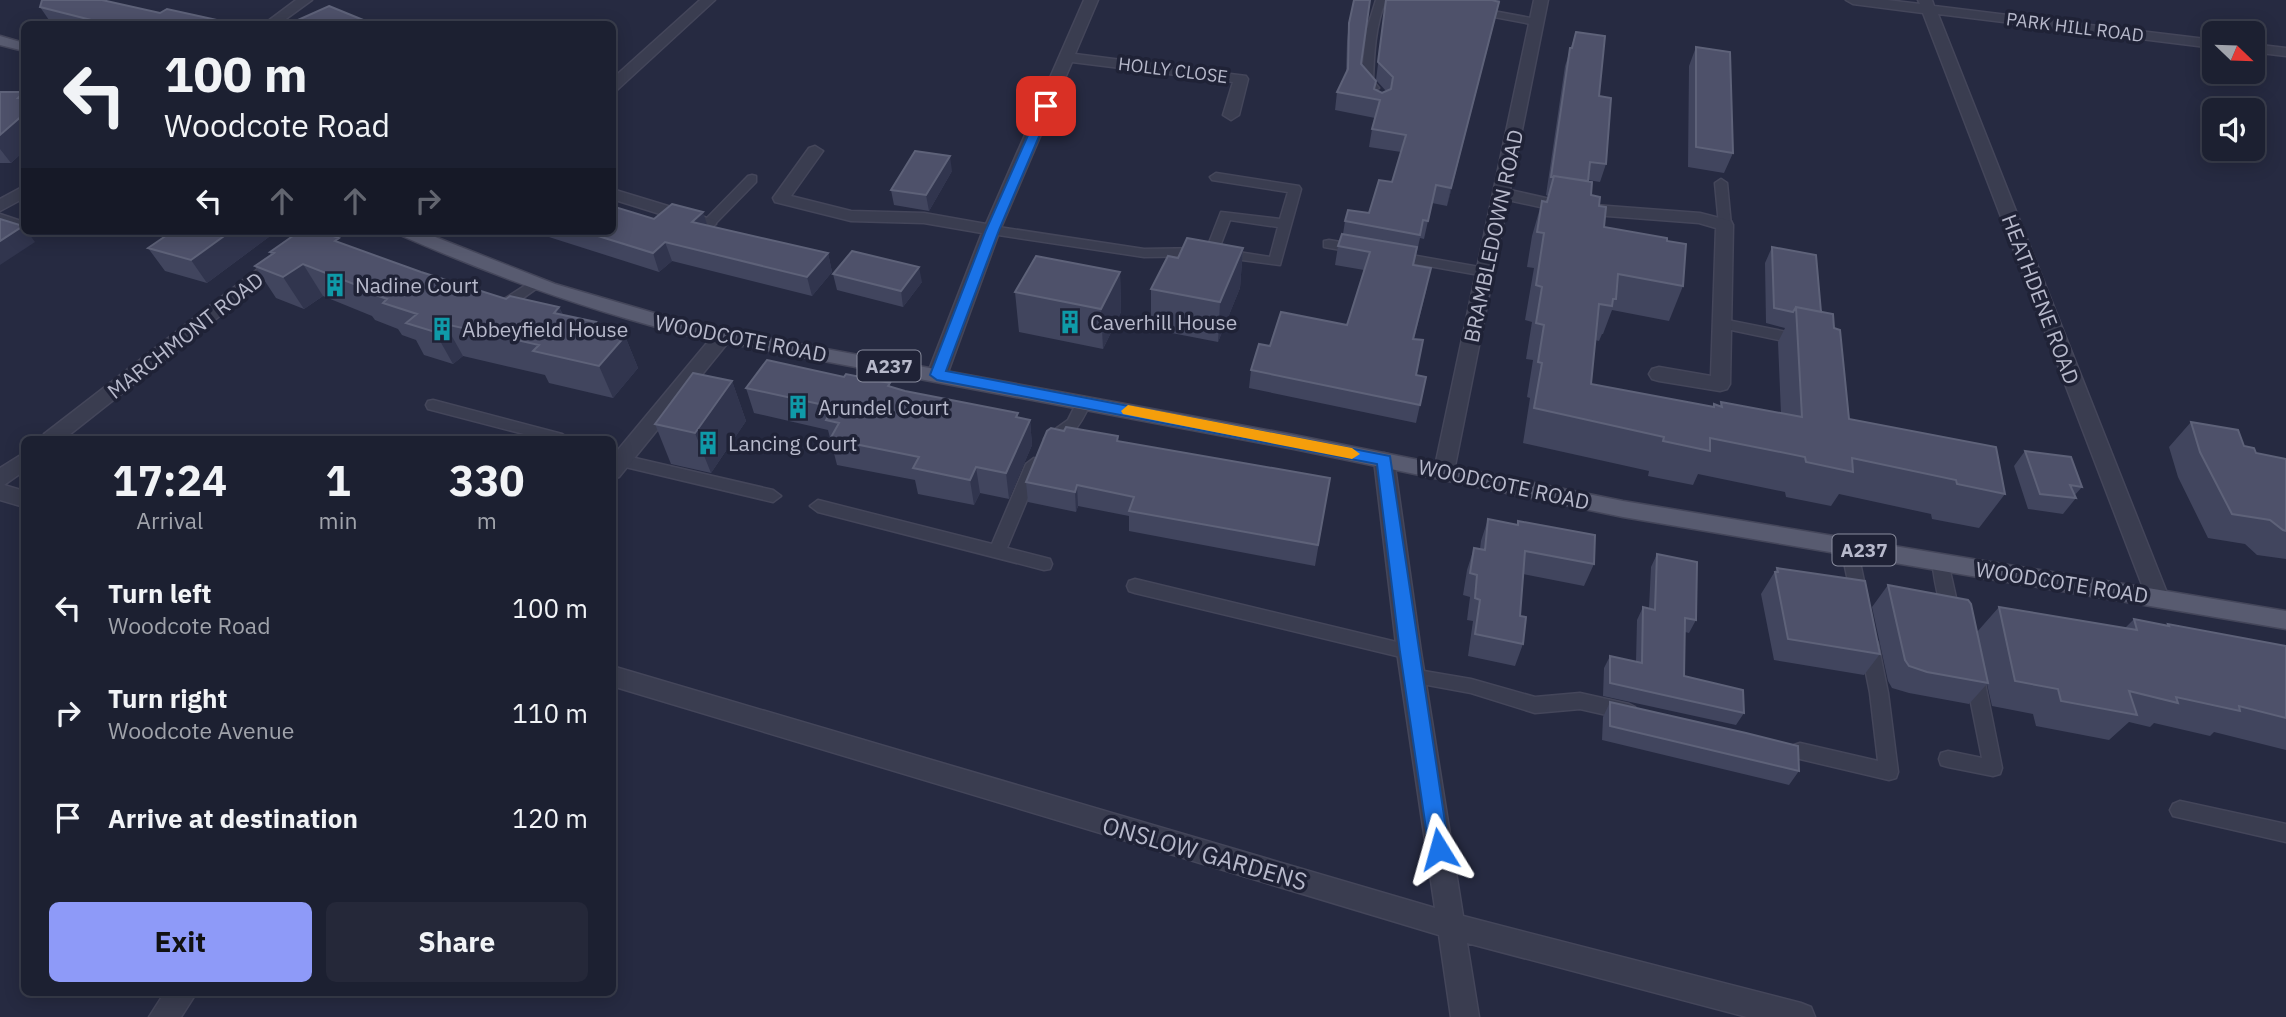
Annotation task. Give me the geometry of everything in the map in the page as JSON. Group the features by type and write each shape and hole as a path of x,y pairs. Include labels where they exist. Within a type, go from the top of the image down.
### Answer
{"main road":[{"path":"0,40 21,46"},
{"name":"WOODCOTE ROAD","path":"419,235 535,283 643,318 723,337 1084,402 1444,471 1623,509 2286,620"}],"street":[{"path":"275,21 305,0"},
{"path":"616,83 708,0"},
{"path":"937,375 992,230 1091,0"},
{"name":"BRAMBLEDOWN ROAD","path":"1444,471 1541,0"},
{"name":"PARK HILL ROAD","path":"1853,0 1927,5 2202,42"},
{"name":"HEATHDENE ROAD","path":"1927,5 2158,598"},
{"path":"2265,50 2286,52"},
{"name":"HOLLY CLOSE","path":"1068,57 1241,79 1231,115"},
{"path":"815,150 780,198 851,216 924,218 992,230"},
{"path":"0,206 21,193"},
{"path":"1500,193 1568,208 1689,217 1725,225 1720,384 1659,374"},
{"path":"616,195 708,224"},
{"name":"MARCHMONT ROAD","path":"55,436 313,235"},
{"path":"618,460 723,337"},
{"path":"1384,460 1411,664 1465,1017"},
{"path":"0,479 21,462"},
{"path":"0,492 21,498"},
{"name":"ONSLOW GARDENS","path":"616,677 1451,926 1801,1017"},
{"path":"163,1017 180,996"}],"lane":[{"path":"1381,0 1377,8 1367,82 1382,97"},
{"path":"1469,9 1536,22"},
{"path":"992,230 1144,253 1212,253 1275,262 1295,189 1216,177"},
{"path":"708,224 752,179"},
{"path":"1721,183 1725,225"},
{"path":"1212,253 1225,215 1285,224"},
{"path":"0,218 21,225"},
{"path":"1329,244 1485,272"},
{"path":"483,307 495,311 535,283"},
{"path":"1722,324 1822,344"},
{"path":"998,552 1041,447 1074,423 1084,402"},
{"path":"433,405 551,436"},
{"path":"618,460 773,496"},
{"path":"818,506 1044,564"},
{"path":"1800,751 1889,772 1879,693 1849,548"},
{"path":"1940,562 1949,605 1964,623"},
{"path":"1135,586 1411,664 1535,705 1580,701 1645,716"},
{"path":"1948,759 1993,768 1970,649"},
{"path":"2180,810 2286,833"}],"building":[{"path":"42,0 102,0 160,13 167,9 221,21 95,21 40,7"},
{"path":"1354,0 1370,0 1361,64 1376,81 1374,89 1382,93 1391,89 1393,77 1378,62 1386,0 1499,2 1451,188 1436,185 1428,221 1423,220 1420,235 1345,221 1348,210 1369,213 1379,180 1392,182 1406,135 1372,129 1380,100 1337,92 1348,69 1349,23"},
{"path":"329,6 366,21 296,21"},
{"path":"1576,32 1605,36 1599,96 1611,98 1606,164 1590,162 1588,181 1551,177 1570,48"},
{"path":"1696,47 1730,52 1733,153 1696,147"},
{"path":"0,92 21,92 18,98 21,98 21,117 0,135"},
{"path":"915,151 950,156 926,195 891,190"},
{"path":"1554,176 1592,182 1591,195 1600,197 1599,206 1606,207 1604,227 1686,244 1683,286 1618,274 1616,299 1613,299 1612,306 1599,304 1591,384 1714,407 1714,404 1722,407 1721,402 1802,417 1796,307 1833,314 1834,328 1840,330 1849,419 1996,447 2005,494 1957,484 1956,480 1852,458 1853,472 1806,462 1805,457 1710,438 1710,451 1663,441 1664,437 1534,408 1542,363 1538,362 1544,325 1536,323 1542,287 1536,285 1544,233 1537,232 1542,201 1547,202"},
{"path":"672,204 703,212 692,222 828,253 807,277 665,242 653,253 595,235 616,235 616,207 654,219"},
{"path":"0,219 21,225 21,227 0,241"},
{"path":"1342,234 1417,247 1413,265 1431,268 1413,339 1423,340 1416,375 1426,377 1420,405 1251,370 1259,344 1270,346 1281,312 1347,325 1370,252 1338,246"},
{"path":"167,235 225,235 191,260 148,248"},
{"path":"294,235 330,235 339,238 335,241 506,299 510,296 559,307 554,313 596,322 591,328 625,336 599,366 533,351 539,345 445,324 435,332 406,323 417,314 383,303 387,299 303,264 283,277 255,266 274,253 270,252"},
{"path":"1187,238 1243,248 1220,302 1151,289 1168,256 1178,258"},
{"path":"1772,247 1816,255 1821,312 1796,307 1793,312 1774,308"},
{"path":"852,251 919,267 901,291 833,274"},
{"path":"1036,256 1120,272 1101,309 1015,292"},
{"path":"767,360 844,377 846,374 890,383 888,386 905,391 1018,413 1016,417 1030,420 1006,473 976,467 970,480 913,468 919,457 830,439 839,423 826,420 833,407 746,388"},
{"path":"693,373 732,381 695,433 655,424"},
{"path":"2191,422 2238,430 2244,446 2254,448 2256,453 2286,459 2286,531 2270,520 2232,514 2200,452"},
{"path":"1066,427 1118,436 1117,441 1330,478 1318,545 1129,511 1134,497 1077,485 1075,492 1026,482 1047,431 1051,428 1064,431"},
{"path":"2025,451 2071,457 2082,487 2070,485 2076,498 2040,494"},
{"path":"1488,519 1518,525 1518,521 1595,535 1594,564 1525,551 1520,616 1526,617 1523,644 1475,634 1480,600 1475,598 1477,575 1470,573 1474,548 1485,550"},
{"path":"1657,554 1697,562 1696,620 1685,618 1684,676 1743,690 1744,713 1610,683 1610,656 1642,663 1643,607 1655,610"},
{"path":"1777,568 1865,581 1880,654 1788,639 1775,572 1778,572"},
{"path":"1888,585 1968,600 1988,683 1909,666 1905,660"},
{"path":"1999,607 2137,630 2134,619 2286,646 2286,718 2239,706 2240,711 2176,697 2178,703 2129,691 2137,715 2061,701 2058,689 2015,681"},
{"path":"1610,702 1798,746 1799,771 1610,726"}],"slow traffic":[{"path":"1128,411 1352,454"}],"place":[{"name":"Nadine Court","path":"335,285"},
{"name":"Caverhill House","path":"1070,322"},
{"name":"Abbeyfield House","path":"442,329"},
{"name":"Arundel Court","path":"798,407"},
{"name":"Lancing Court","path":"708,443"}],"route":[{"path":"1046,106 992,230 937,375 1384,460 1409,652 1439,849"}]}
